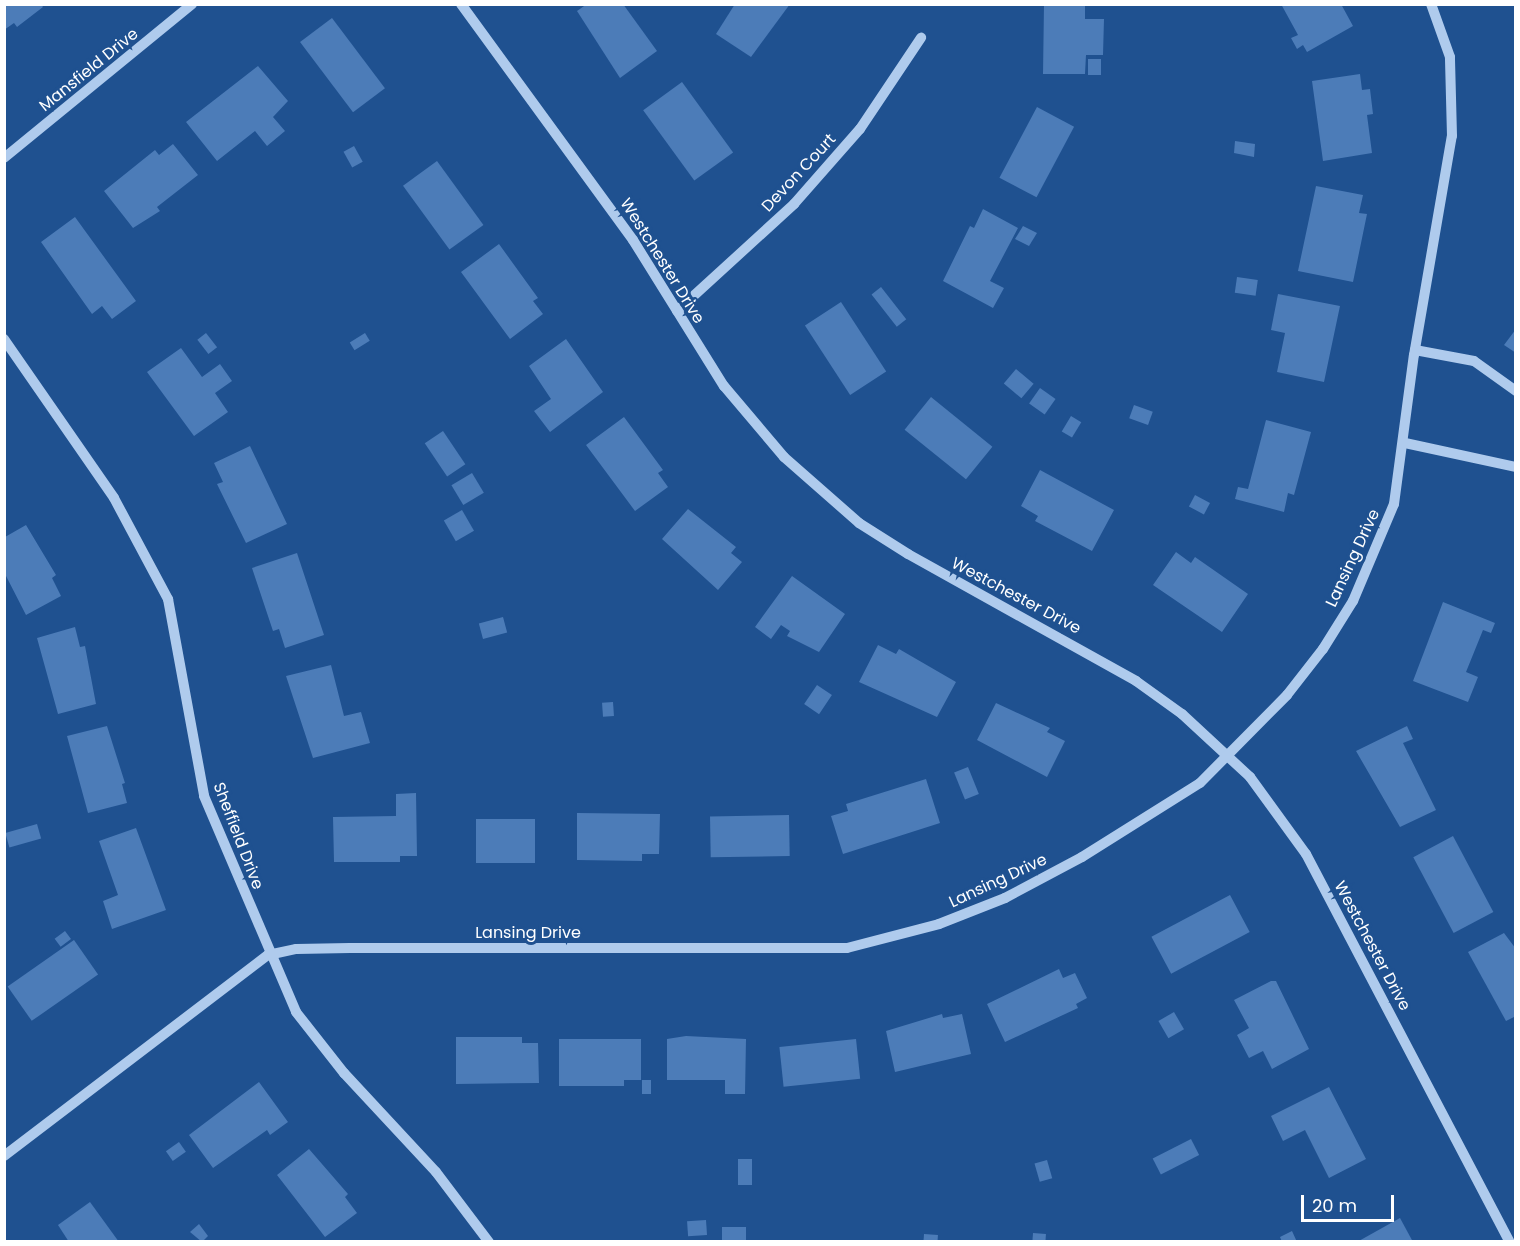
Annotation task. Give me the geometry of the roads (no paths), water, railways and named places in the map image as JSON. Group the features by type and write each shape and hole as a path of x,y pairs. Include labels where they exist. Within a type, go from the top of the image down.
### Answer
{"street":[{"name":"Mansfield Drive","path":"4,158 192,4"},
{"name":"Westchester Drive","path":"461,4 566,144 749,417 784,457 859,523 942,574 1100,657 1182,714 1231,756 1271,802 1306,854 1510,1242"},
{"name":"Lansing Drive","path":"268,955 339,948 812,951 857,946 939,924 1005,898 1170,805 1231,756 1287,695 1353,601 1394,504 1405,443 1415,350 1452,136 1450,57 1431,4"},
{"name":"Devon Court","path":"677,310 801,195 860,129 921,38"},
{"name":"Sheffield Drive","path":"4,339 114,498 168,599 204,796 268,955 303,1021 344,1073 436,1172 489,1242"},
{"path":"1415,350 1474,361 1515,391"},
{"path":"1405,443 1515,467"},
{"path":"4,1156 268,955"}]}
